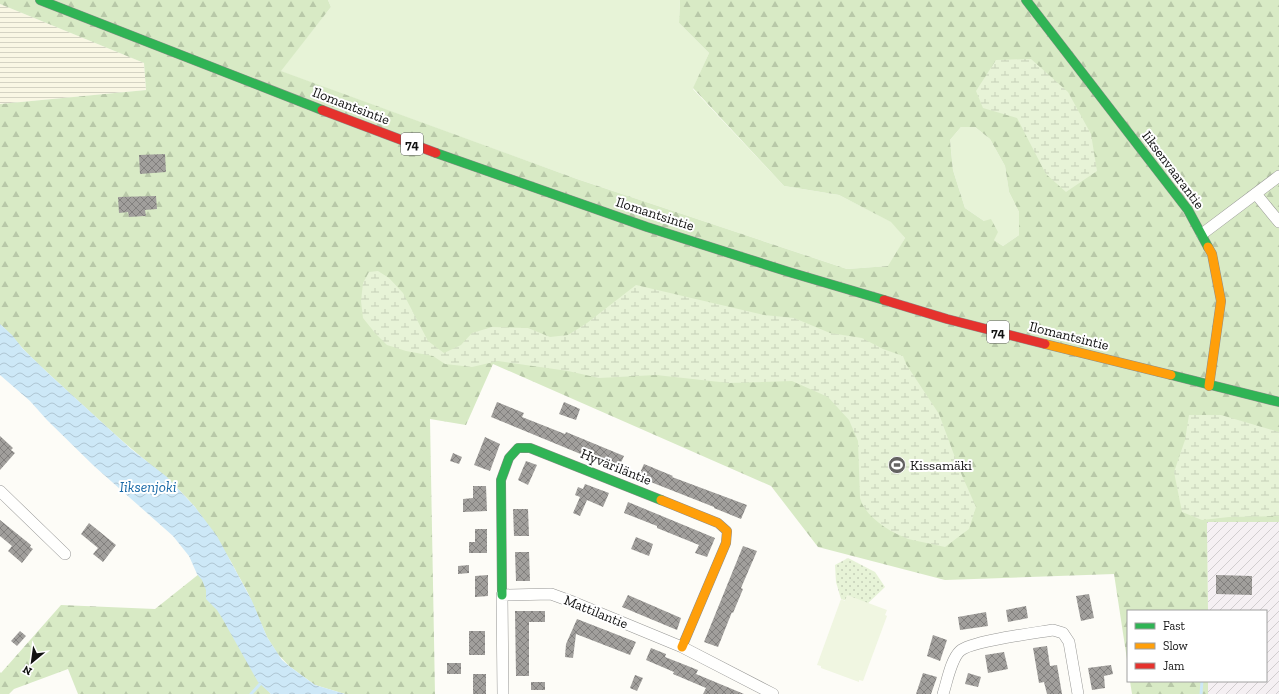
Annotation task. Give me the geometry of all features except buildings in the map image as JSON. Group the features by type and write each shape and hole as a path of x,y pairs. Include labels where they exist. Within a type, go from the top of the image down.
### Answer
{"main road":[{"name":"Ilomantsintie","path":"40,0 400,140 647,227 789,272 947,319 1209,386 1279,402"},
{"name":"Iiksenvaarantie","path":"1026,0 1188,210 1212,254 1221,301 1209,386"},
{"name":"Hyväriläntie","path":"502,595 501,480 509,458 518,448 530,448 718,523 727,531 726,543 682,646"}],"street":[{"path":"1202,234 1279,176"},
{"path":"1256,194 1279,222"},
{"path":"0,491 65,554"},
{"name":"Mattilantie","path":"502,595 551,594 573,602 682,646 773,694"},
{"path":"502,595 503,694"},
{"path":"943,694 953,663 960,651 975,644 1053,630 1063,633 1069,642 1078,694"}],"shaded area":[{"path":"0,4 144,63 146,90 0,104"},
{"path":"1207,522 1279,522 1279,694 1208,694 1208,682 1267,682 1267,610 1208,610"}],"green space":[{"path":"0,0 328,0 331,7 281,71 577,179 847,269 888,266 905,238 891,222 839,195 784,186 693,88 709,53 679,23 680,0 1279,0 1279,522 1207,522 1208,610 1127,610 1127,659 1114,574 945,580 818,547 771,486 493,364 466,425 430,419 435,694 345,694 315,685 289,666 277,653 267,637 248,593 230,560 195,507 175,486 121,440 49,374 0,324 0,104 146,90 144,63 0,4","holes":["961,127 975,127 990,139 1005,166 1009,192 1019,212 1019,235 1003,246 994,240 998,232 991,219 984,221 965,208 953,170 950,140"]},
{"path":"328,0 680,0 679,23 709,53 693,89 784,186 839,195 892,222 905,238 889,266 847,269 577,179 280,71 331,7"},
{"path":"1031,59 1068,92 1091,134 1097,171 1066,192 1046,174 1017,118 983,108 976,91 996,60"},
{"path":"961,127 975,127 990,139 1005,166 1009,192 1019,212 1019,235 1003,246 994,240 984,221 965,208 953,170 950,140"},
{"path":"378,271 389,278 403,293 428,341 444,353 461,345 472,333 492,327 528,328 550,337 568,335 587,323 636,285 764,315 794,318 830,333 862,338 883,349 903,356 906,364 939,414 960,471 976,507 969,529 945,547 908,539 879,523 867,511 860,498 858,441 849,420 828,397 792,381 729,383 656,375 599,378 568,371 498,361 472,367 445,364 433,356 406,351 387,345 363,318 361,301 363,283 369,272"},
{"path":"1189,415 1221,415 1279,432 1279,516 1229,517 1202,520 1182,512 1174,472 1185,440"},
{"path":"848,558 875,572 885,587 864,607 841,599 836,582 835,565"},
{"path":"199,574 262,684 271,694 78,694 68,669 14,689 9,694 0,694 0,672 1,673 61,605 155,609"},
{"path":"847,595 887,610 885,615 887,616 863,681 859,680 859,682 821,668 821,666 817,665 841,599 845,601"},
{"path":"1130,682 1208,682 1208,694 1132,694"}],"water":[{"name":"Iiksenjoki","path":"0,324 49,374 131,449 167,477 195,507 217,536 252,601 267,637 282,660 315,685 345,694 271,694 258,682 217,610 206,599 206,590 189,556 173,536 94,466 47,420 30,401 0,375"}],"waterway":[{"path":"1201,694 1202,682"},
{"path":"251,694 260,684"}],"traffic: fast":[{"path":"40,0 322,110"},
{"path":"1026,0 1188,210 1208,247"},
{"path":"436,153 647,227 789,272 884,300"},
{"path":"1171,375 1279,402"},
{"path":"502,595 501,480 509,458 518,448 530,448 661,500"}],"traffic: slow":[{"path":"1208,247 1212,254 1221,301 1209,386"},
{"path":"1045,344 1171,375"},
{"path":"661,500 718,523 727,531 726,543 682,647"}],"traffic: jam":[{"path":"322,110 436,153"},
{"path":"884,300 947,319 1045,344"}],"place":[{"name":"Kissamäki","path":"897,465"}]}
